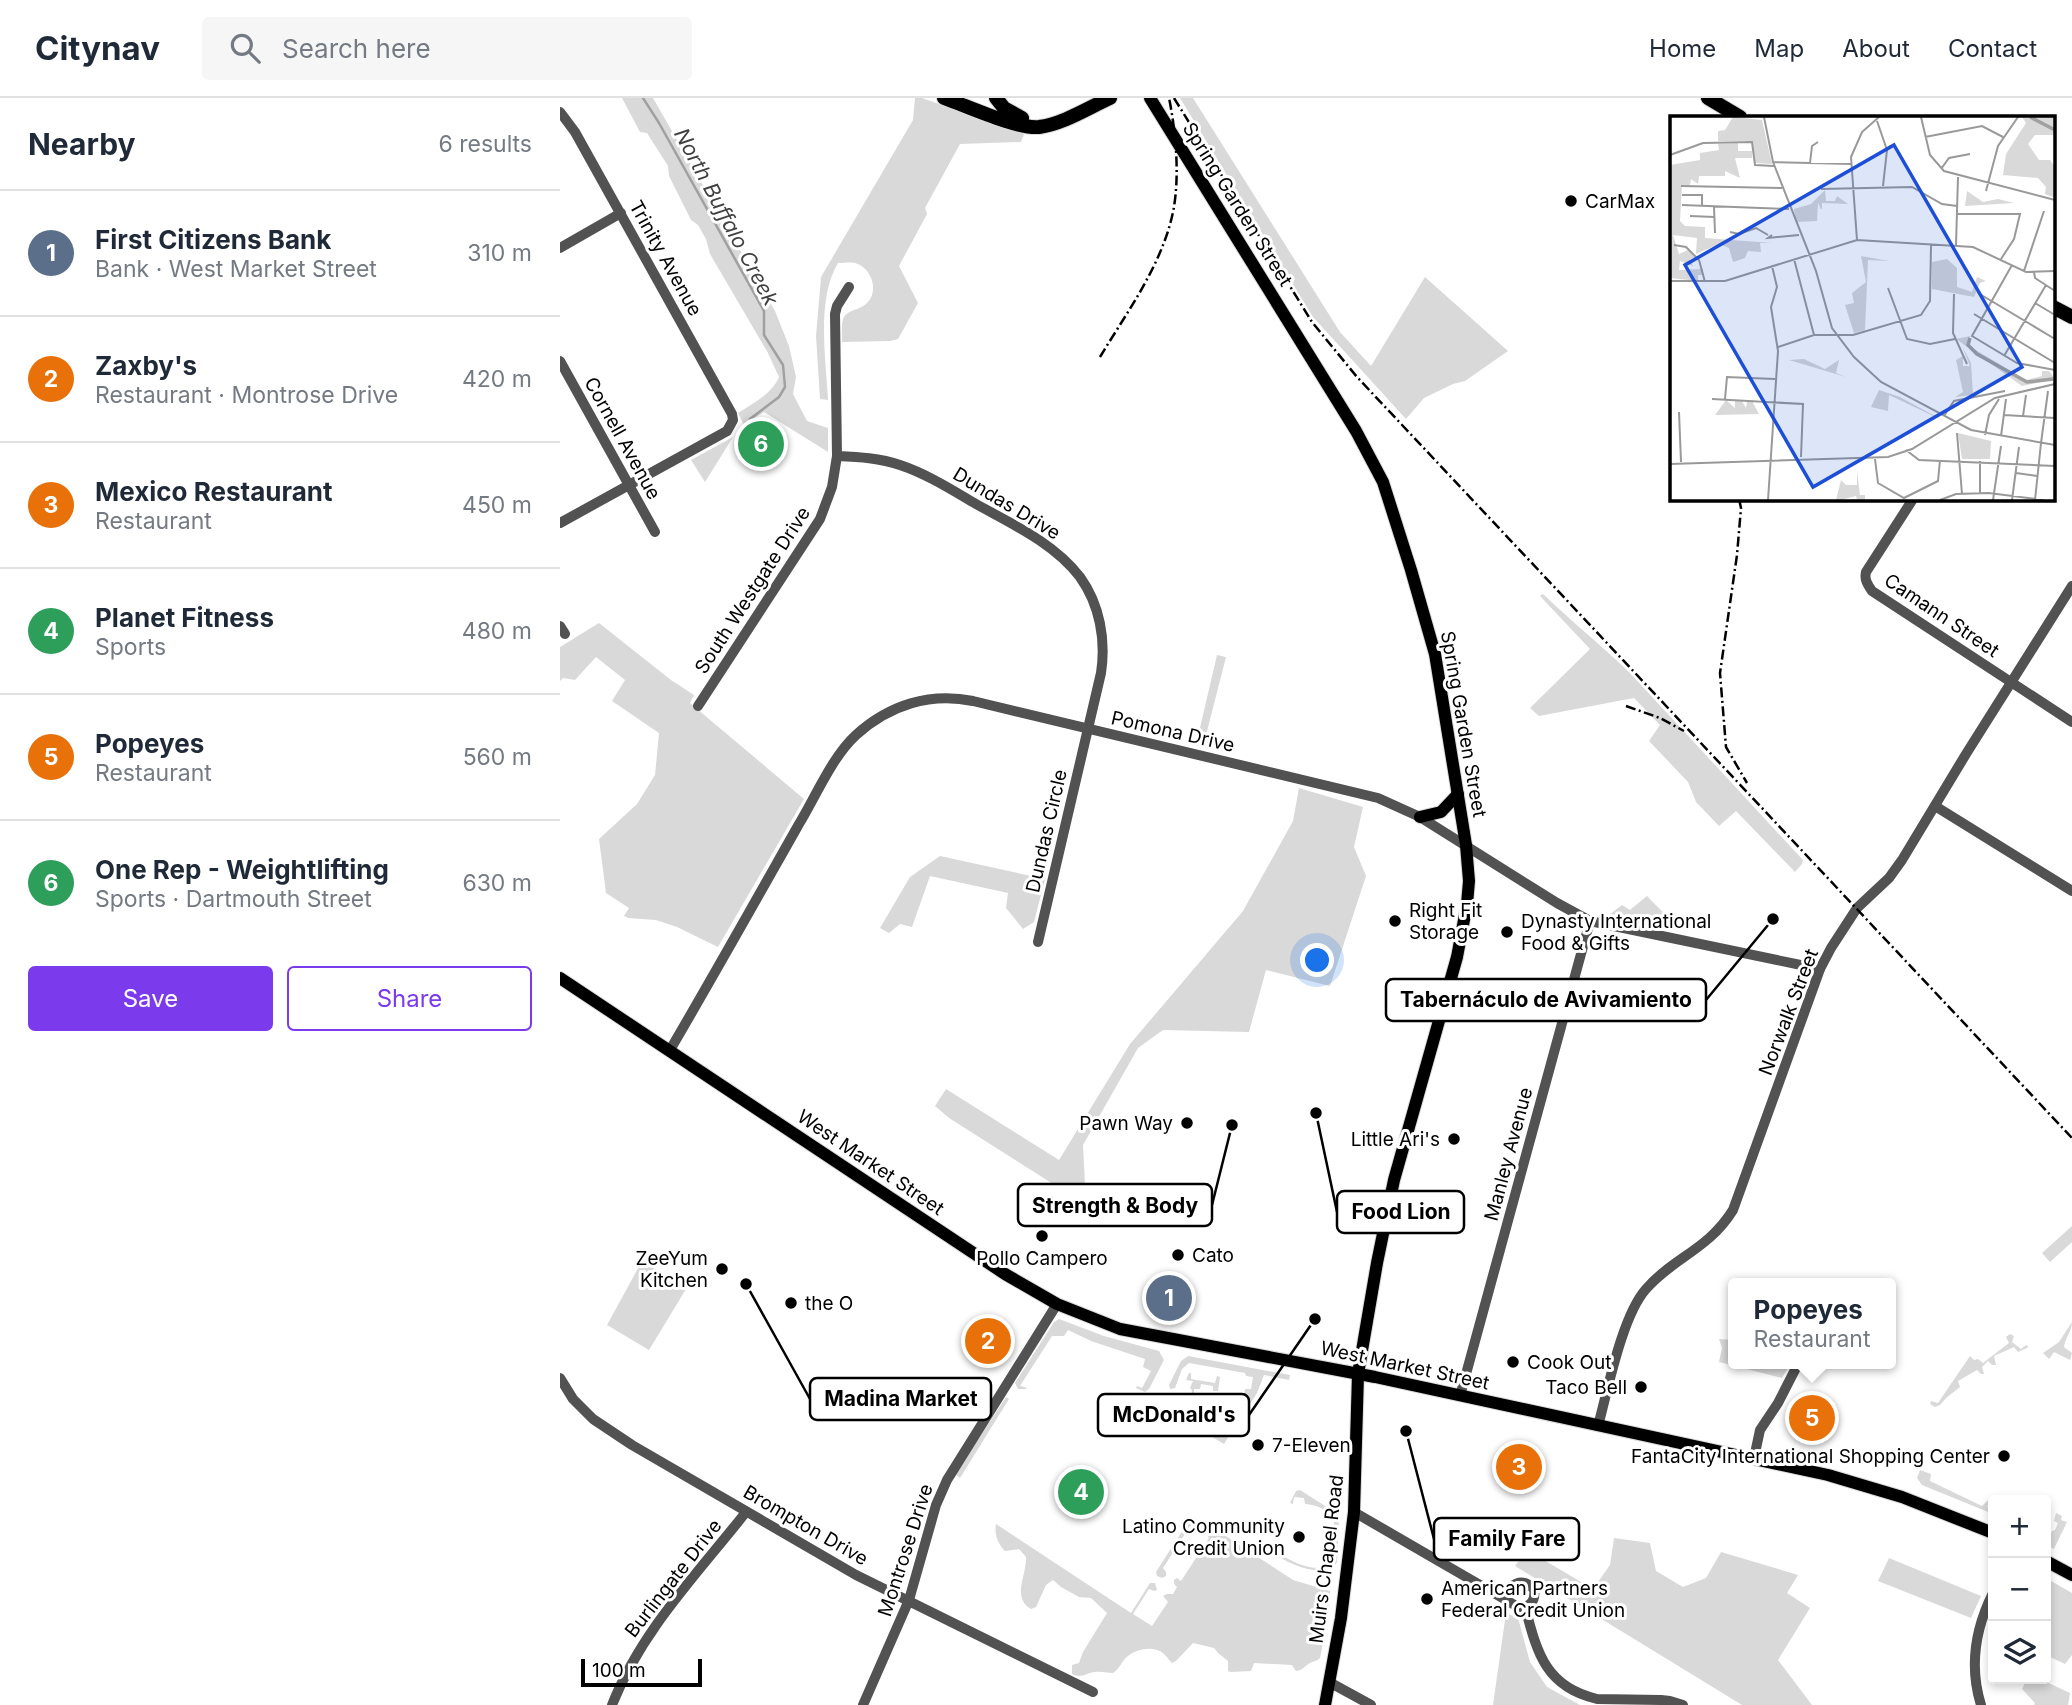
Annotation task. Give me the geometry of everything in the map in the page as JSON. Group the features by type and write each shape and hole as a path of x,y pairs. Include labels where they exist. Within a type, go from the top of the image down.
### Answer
{"highway":[{"path":"944,98 1016,124 1036,128 1055,123 1110,98"},
{"path":"996,98 1017,117 1035,120 1045,119 1088,98"},
{"path":"1708,98 1738,116"},
{"path":"2054,308 2072,317"}],"main road":[{"name":"Spring Garden Street","path":"1150,98 1356,431 1383,482 1434,654 1458,793 1469,881 1467,904 1457,957 1390,1198 1358,1374"},
{"path":"1420,817 1441,812 1458,793"},
{"name":"West Market Street","path":"560,978 1000,1271 1057,1304 1120,1329 1358,1374 1828,1475 1899,1495 1988,1531"},
{"name":"Muirs Chapel Road","path":"1325,1705 1341,1616 1354,1511 1358,1374"},
{"path":"2051,1563 2072,1575"}],"street":[{"name":"Trinity Avenue","path":"560,112 575,132 732,414 733,424 727,431 629,486"},
{"path":"560,248 621,213"},
{"name":"South Westgate Drive","path":"698,706 820,519 832,488 837,456 835,314 849,286"},
{"name":"Cornell Avenue","path":"560,361 655,532"},
{"name":"Dundas Drive","path":"837,456 884,461 912,469 1040,541 1064,559 1087,588 1101,631 1102,663 1087,728"},
{"path":"560,523 629,486"},
{"name":"Camann Street","path":"1912,500 1866,572 1867,583 1872,591 2011,683"},
{"name":"Norwalk Street","path":"1598,1426 1624,1331 1640,1297 1658,1278 1719,1230 1740,1195 1820,969 1831,948 1857,908 1896,869 2072,586"},
{"path":"2011,683 2072,722"},
{"name":"Pomona Drive","path":"670,1050 837,759 850,741 887,712 910,703 946,697 974,701 1365,794 1420,817 1556,903 1590,921 1820,969"},
{"name":"Dundas Circle","path":"1038,942 1087,728"},
{"path":"1935,806 2072,891"},
{"name":"Manley Avenue","path":"1460,1396 1590,921"},
{"name":"Montrose Drive","path":"863,1705 909,1600 936,1506 947,1480 1057,1304"},
{"path":"1754,1458 1760,1430 1778,1404 1796,1369"},
{"name":"Brompton Drive","path":"560,1378 573,1399 593,1419 632,1445 856,1575 1093,1692"},
{"path":"1354,1511 1518,1607 1532,1603 1535,1594 1534,1589 1521,1582 1511,1585 1503,1597"},
{"name":"Burlingate Drive","path":"612,1705 633,1660 658,1622 746,1512"},
{"path":"1981,1705 1974,1675 1975,1647 1988,1604"},
{"path":"1525,1607 1542,1660 1556,1678 1568,1687 1597,1699 1670,1700 1683,1705"},
{"path":"1329,1682 1371,1705"}],"shaded area":[{"path":"622,98 653,98 775,311 789,346 796,377 793,394 807,421 828,428 828,452 764,412 744,425 738,413 767,393 779,377 768,353 710,254 706,239 698,225 691,220 669,176 668,166 647,133 640,132"},
{"path":"915,98 922,98 1024,134 1021,142 960,144 925,208 927,214 899,266 918,303 898,339 842,342 845,315 866,304 872,295 873,286 868,272 860,265 838,263 831,278 825,312 824,348 828,400 820,399 816,336 821,277 913,120"},
{"path":"1180,98 1193,98 1340,332 1371,366 1425,277 1508,351 1465,381 1424,398 1406,419 1313,317"},
{"path":"733,437 705,482 691,460"},
{"path":"1543,594 1629,672 1803,860 1795,872 1736,811 1719,826 1696,802 1688,782 1649,741 1660,725 1634,698 1539,716 1530,708 1590,649 1540,596"},
{"path":"599,623 694,695 690,703 804,799 718,947 656,920 628,918 624,916 629,908 606,893 599,839 637,804 655,775 659,733 612,701 625,680 596,657 575,680 563,678 560,681 560,647"},
{"path":"1217,655 1226,657 1203,747 1196,745"},
{"path":"1299,788 1363,807 1354,847 1366,876 1330,986 1266,970 1249,1032 1163,1030 1138,1048 1083,1145 1086,1205 949,1118 935,1106 946,1089 1059,1160 1130,1044 1243,911 1293,821"},
{"path":"940,856 1045,879 1034,922 1023,929 1006,908 1008,893 930,876 912,927 900,924 889,933 880,928 910,877"},
{"path":"1647,896 1681,931 1610,919 1609,915 1622,905 1630,910"},
{"path":"2072,1226 2072,1242 2050,1262 2042,1253"},
{"path":"642,1261 686,1289 649,1350 607,1325"},
{"path":"1059,1319 1104,1336 1159,1351 1164,1360 1149,1389 1145,1392 1136,1388 1142,1388 1151,1371 1143,1367 1145,1359 1091,1341 1068,1330 1064,1336 1052,1336 1020,1386 1027,1389 1018,1389 1015,1383 1054,1322"},
{"path":"2072,1322 2064,1347 2072,1353 2070,1360 2054,1352 2049,1359 2043,1353 2059,1342"},
{"path":"2010,1334 2014,1336 2012,1342 2021,1349 2026,1345 2029,1347 2018,1352 2014,1347 1994,1356 1996,1365 1988,1361 1982,1367 1984,1374 1977,1370 1958,1381 1960,1387 1940,1405 1935,1407 1930,1404 1931,1401 1938,1403 1970,1356 1983,1363 2009,1343 2006,1337"},
{"path":"1719,1339 1728,1340 1728,1364 1719,1362 1722,1348"},
{"path":"1188,1356 1290,1375 1289,1380 1264,1375 1257,1393 1224,1444 1194,1426 1194,1423 1223,1423 1234,1418 1242,1407 1245,1389 1251,1389 1253,1377 1246,1376 1245,1373 1189,1363 1182,1369 1175,1388 1170,1389 1169,1385 1181,1361"},
{"path":"1747,1369 1787,1369 1782,1378"},
{"path":"1189,1373 1191,1379 1215,1383 1217,1376 1220,1377 1218,1391 1213,1391 1213,1386 1201,1384 1200,1389 1194,1389 1194,1402 1217,1405 1213,1411 1183,1405 1191,1404 1190,1388 1193,1381 1186,1380"},
{"path":"1006,1397 1009,1399 960,1478 956,1475 957,1472"},
{"path":"1920,1470 1931,1474 1930,1481 1982,1506 1988,1500 1988,1512 1922,1485 1917,1478"},
{"path":"1300,1490 1339,1517 1337,1562 1332,1569 1304,1568 1262,1546 1263,1544 1304,1566 1322,1568 1330,1565 1333,1556 1334,1520 1321,1508 1305,1504 1304,1498 1294,1497 1293,1504 1290,1503 1296,1491"},
{"path":"2056,1513 2062,1516 2061,1520 2067,1522 2054,1549 2051,1548 2051,1534 2058,1523 2054,1521"},
{"path":"1194,1517 1198,1525 1190,1526 1163,1568 1166,1576 1157,1576 1156,1572 1190,1519"},
{"path":"996,1524 1131,1613 1150,1583 1155,1583 1157,1590 1149,1589 1133,1614 1152,1626 1168,1602 1163,1596 1173,1594 1177,1587 1174,1580 1177,1578 1181,1581 1209,1538 1205,1532 1215,1529 1293,1580 1330,1591 1329,1613 1320,1658 1296,1671 1292,1665 1254,1663 1251,1671 1230,1672 1228,1661 1214,1648 1193,1643 1172,1663 1160,1651 1146,1649 1128,1656 1113,1673 1097,1672 1078,1676 1072,1674 1072,1665 1079,1663 1107,1613 1091,1598 1079,1597 1053,1580 1046,1585 1036,1607 1031,1609 1025,1604 1021,1592 1026,1557 1019,1549 1005,1551 997,1539"},
{"path":"1614,1538 1650,1543 1656,1571 1683,1587 1706,1578 1721,1552 1798,1575 1787,1593 1810,1608 1778,1660 1812,1705 1742,1705 1515,1566 1527,1550 1593,1589 1610,1565"},
{"path":"1889,1558 1981,1596 1971,1618 1878,1581"},
{"path":"2051,1581 2072,1593 2072,1655 2065,1664 2051,1657"},
{"path":"1506,1613 1518,1618 1530,1662 1547,1687 1580,1705 1493,1705"},
{"path":"2024,1684 2051,1684 2070,1693 2068,1705 2034,1705 2022,1689"}],"waterway":[{"name":"North Buffalo Creek","path":"643,98 764,311 764,335 783,365 785,387 779,397 750,419"}],"railway":[{"path":"1100,357 1142,288 1168,232 1175,199 1177,170 1169,98"},
{"path":"1174,98 1312,322 1357,377 2072,1138"},
{"path":"1739,500 1737,555 1720,673 1726,747 1747,783"},
{"path":"1626,706 1660,718 1684,731"}],"place":[{"name":"CarMax","path":"1571,201"},
{"name":"One Rep - Weightlifting","path":"761,444"},
{"name":"Tabernáculo de Avivamiento","path":"1773,919"},
{"name":"Right Fit Storage","path":"1395,921"},
{"name":"Dynasty International Food & Gifts","path":"1507,932"},
{"name":"Food Lion","path":"1316,1113"},
{"name":"Pawn Way","path":"1187,1123"},
{"name":"Strength & Body","path":"1232,1125"},
{"name":"Little Ari's","path":"1454,1139"},
{"name":"Pollo Campero","path":"1042,1236"},
{"name":"Cato","path":"1178,1255"},
{"name":"ZeeYum Kitchen","path":"722,1269"},
{"name":"Madina Market","path":"746,1284"},
{"name":"First Citizens Bank","path":"1169,1298"},
{"name":"the O","path":"791,1303"},
{"name":"McDonald's","path":"1315,1319"},
{"name":"Zaxby's","path":"988,1341"},
{"name":"Cook Out","path":"1513,1362"},
{"name":"Taco Bell","path":"1641,1387"},
{"name":"Popeyes","path":"1812,1418"},
{"name":"Family Fare","path":"1406,1431"},
{"name":"7-Eleven","path":"1258,1445"},
{"name":"FantaCity International Shopping Center","path":"2004,1456"},
{"name":"Mexico Restaurant","path":"1519,1467"},
{"name":"Planet Fitness","path":"1081,1492"},
{"name":"Latino Community Credit Union","path":"1299,1537"},
{"name":"American Partners Federal Credit Union","path":"1427,1599"}]}
